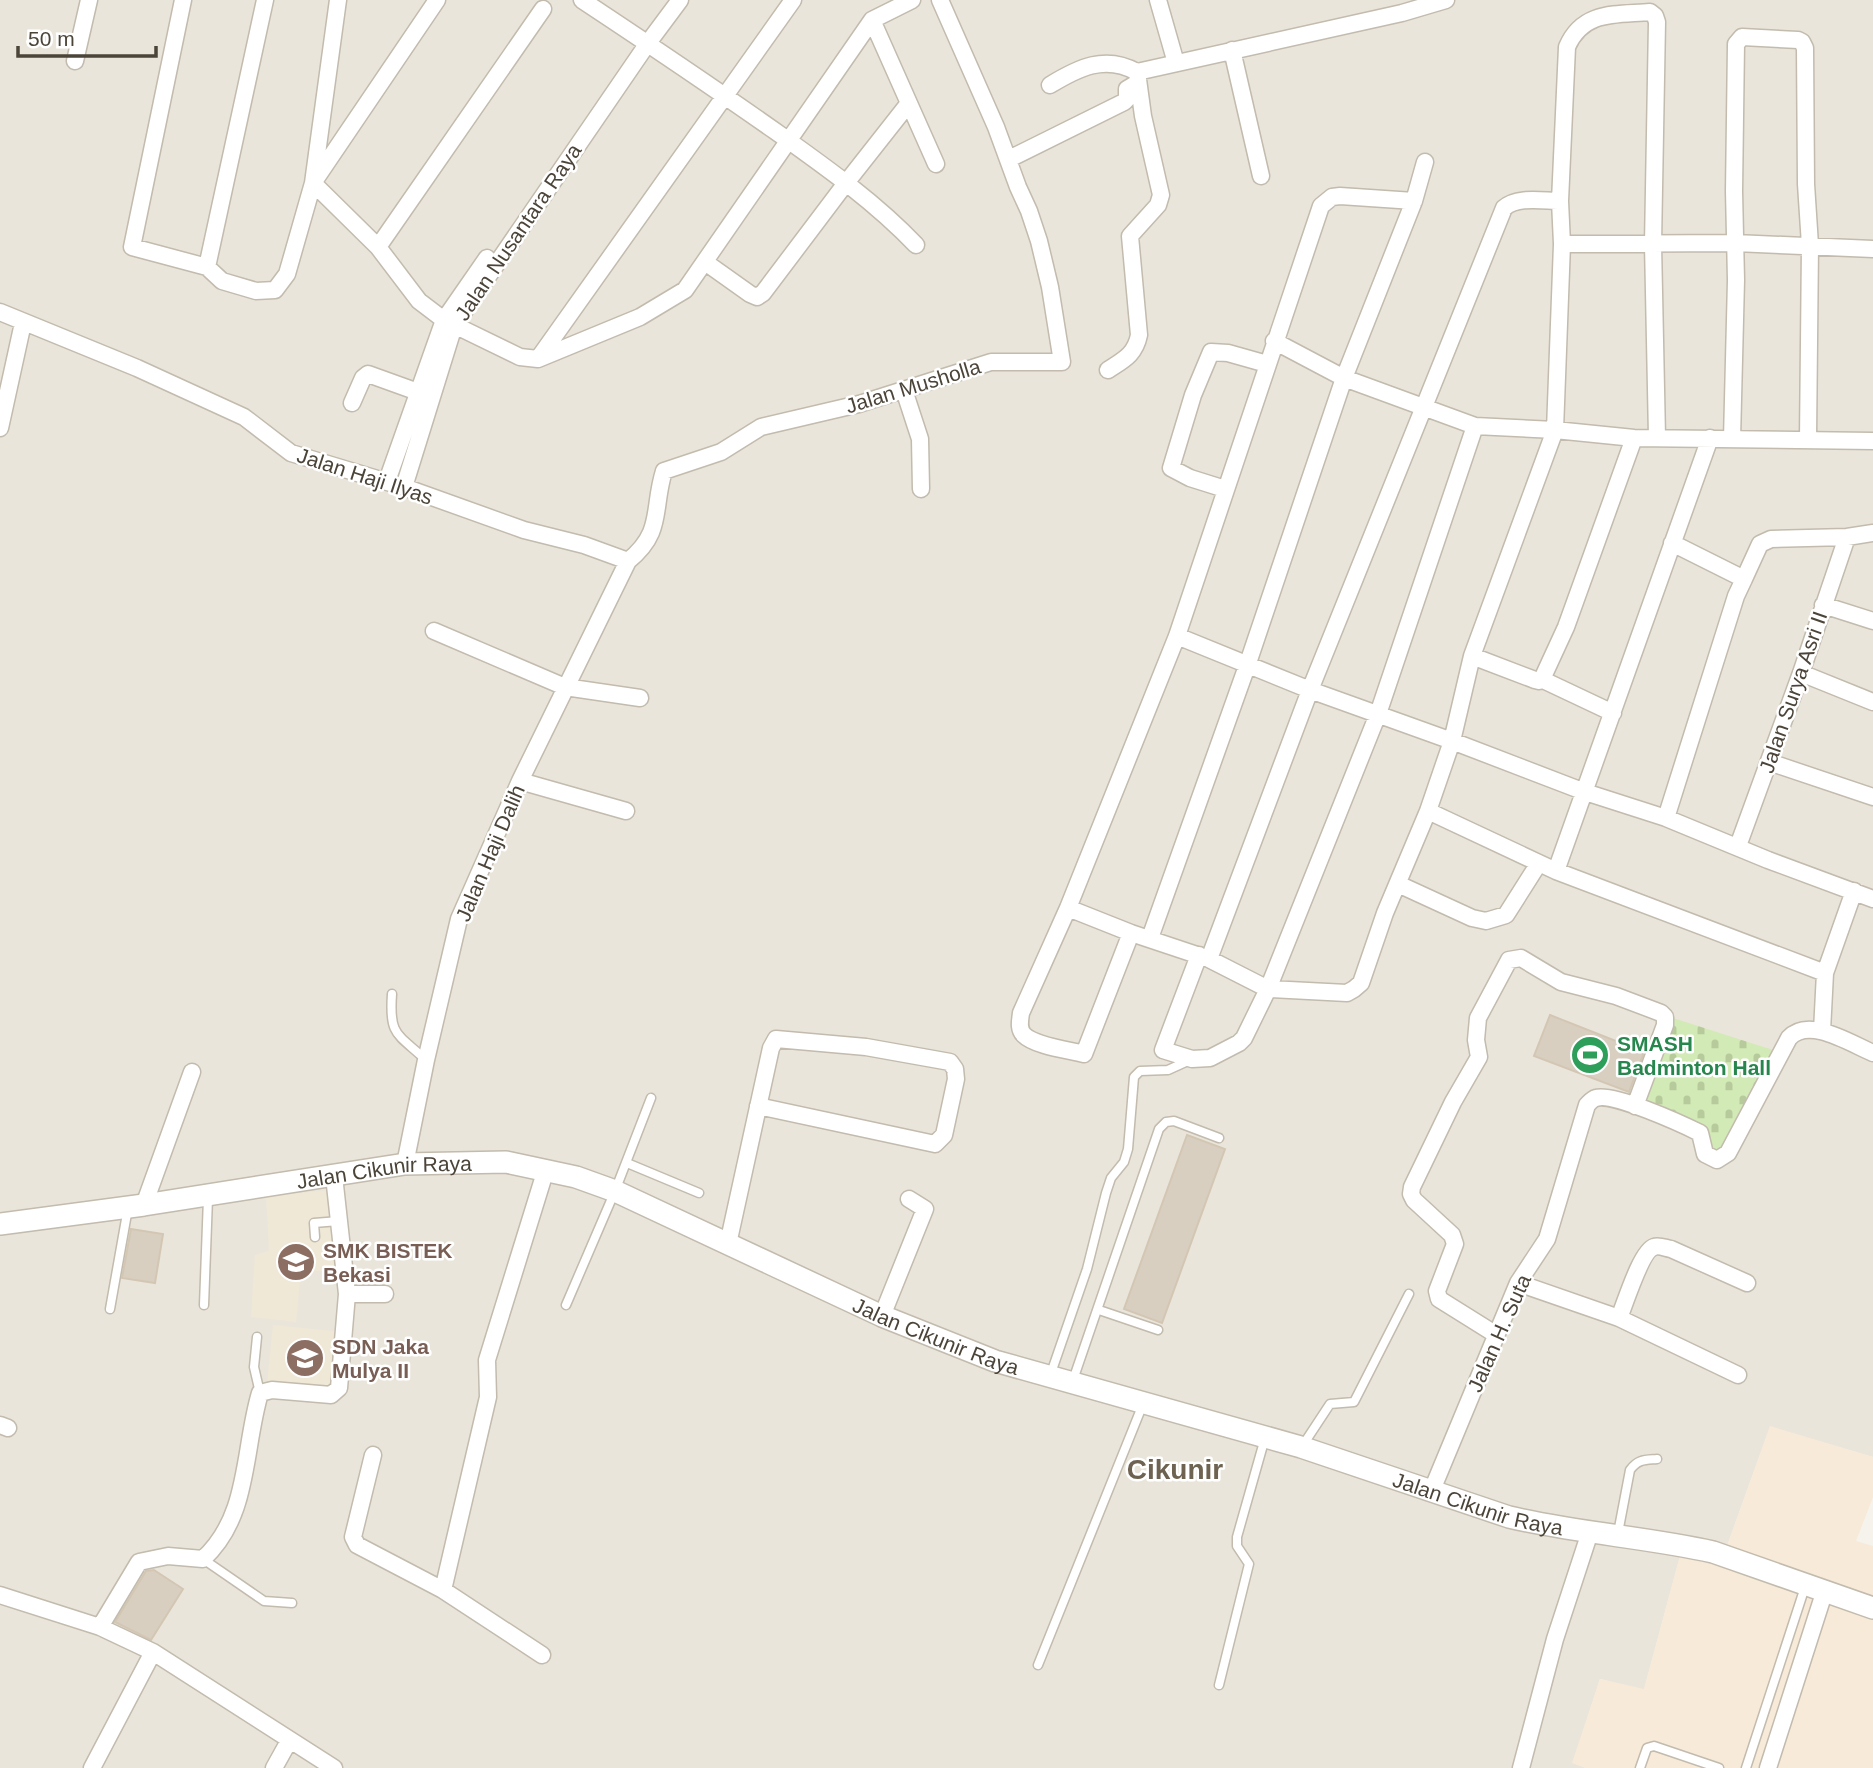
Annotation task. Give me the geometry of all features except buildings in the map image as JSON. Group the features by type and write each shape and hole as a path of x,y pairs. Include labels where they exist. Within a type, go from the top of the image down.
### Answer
{"street":[{"path":"75,61 89,0"},
{"path":"183,0 132,247 207,267 222,281 257,291 275,290 287,274 313,183 338,0"},
{"path":"207,267 265,0"},
{"path":"313,183 437,0"},
{"path":"582,0 724,95 846,183 880,210 916,245"},
{"name":"Jalan Nusantara Raya","path":"387,481 418,392 449,323 643,40 667,0"},
{"name":"Jalan Nusantara Raya","path":"643,40 680,0"},
{"path":"538,359 793,0"},
{"path":"313,183 378,247 419,301 449,323 520,356 538,359 640,317 685,290 872,20 912,0"},
{"path":"940,0 1009,159 1124,102 1127,99 1127,89 1137,77 1176,63 1402,13 1446,0"},
{"path":"1158,0 1176,63"},
{"path":"378,247 543,9"},
{"path":"1068,908 1131,933 1204,957 1268,989 1347,993 1354,989 1365,975 1372,948 1428,811 1452,741 1472,656 1555,430 1565,59 1572,35 1584,23 1598,17 1654,13 1657,22 1653,244 1657,437"},
{"path":"872,20 936,164"},
{"path":"1732,439 1737,280 1736,44 1742,37 1798,40 1804,45 1806,184 1810,245 1808,439"},
{"path":"1232,50 1261,176"},
{"path":"1050,85 1079,68 1099,64 1124,65 1137,77 1161,195 1158,205 1130,236 1139,335 1137,346 1129,356 1108,370"},
{"path":"705,262 757,297 763,293 909,103"},
{"name":"Jalan Musholla","path":"628,561 644,548 652,532 664,471 720,452 761,428 859,404 991,362 1062,362 1039,241 1009,159"},
{"path":"1150,938 1247,666 1344,378 1414,201 1425,162"},
{"path":"1131,933 1084,1054 1034,1041 1023,1034 1020,1027 1021,1013 1068,908 1177,636 1321,206 1332,197 1347,195 1414,201"},
{"path":"1475,426 1378,714 1268,989 1239,1043 1210,1058 1192,1059 1163,1050 1204,957 1504,208 1520,201 1560,201"},
{"path":"1562,244 1735,243 1873,249"},
{"name":"Jalan Haji Ilyas","path":"0,312 137,368 244,417 291,453 387,481 524,530 584,545 628,561"},
{"path":"0,428 23,323"},
{"name":"Jalan Nusantara Raya","path":"404,487 449,323"},
{"path":"1274,341 1344,378 1475,426 1634,438 1873,441"},
{"path":"1225,489 1190,478 1171,468 1193,395 1211,352 1228,353 1267,364"},
{"path":"352,403 363,378 368,374 418,392"},
{"path":"904,390 920,439 921,489"},
{"path":"1541,679 1566,627 1634,438"},
{"path":"1556,871 1710,438"},
{"path":"1666,818 1736,596 1760,544 1771,539 1847,537 1873,533"},
{"name":"Jalan Surya Asri II","path":"1738,846 1847,537"},
{"path":"1672,542 1744,579"},
{"name":"Jalan Haji Dalih","path":"405,1164 459,919 520,781 628,561"},
{"path":"1823,605 1873,621"},
{"path":"434,631 565,687 640,698"},
{"path":"1177,636 1310,690 1585,792 1666,818 1873,899"},
{"path":"1472,656 1535,680 1541,679 1613,713"},
{"path":"1801,673 1873,702"},
{"path":"1769,762 1873,797"},
{"path":"520,781 626,811"},
{"path":"1428,811 1556,871 1723,932 1825,973"},
{"path":"1398,884 1472,918 1486,920 1506,915 1539,863"},
{"path":"1854,891 1825,973 1822,1031 1873,1053"},
{"path":"1495,1334 1439,1299 1437,1291 1455,1244 1451,1235 1413,1200 1411,1194 1453,1102 1479,1057 1476,1040 1478,1018 1509,960 1521,958 1561,982 1615,996 1661,1013 1665,1017 1665,1025 1635,1106"},
{"name":"Jalan H. Suta","path":"1432,1490 1518,1283 1547,1239 1587,1105 1596,1098 1615,1099 1700,1133 1705,1154 1717,1160 1728,1153 1790,1038 1796,1031 1808,1028 1822,1031"},
{"path":"728,1244 758,1106 773,1042 780,1038 866,1046 950,1062 957,1074 944,1135 935,1144 758,1106"},
{"path":"136,1206 192,1072"},
{"name":"Jalan Cikunir Raya","path":"0,1224 136,1206 405,1164 506,1162 546,1170 615,1191 882,1316 995,1361 1301,1447 1509,1517 1713,1552 1873,1608"},
{"path":"443,1590 488,1397 487,1360 546,1170"},
{"path":"100,1627 139,1562 168,1556 203,1559 216,1547 232,1520 243,1488 260,1393 272,1390 331,1395 339,1388 347,1294 334,1176"},
{"path":"882,1316 925,1209 909,1199"},
{"path":"1619,1318 1644,1257 1651,1247 1658,1245 1747,1283"},
{"path":"1518,1283 1619,1318 1738,1375"},
{"path":"347,1294 385,1294"},
{"path":"373,1455 353,1537 357,1545 443,1590 542,1655"},
{"path":"1521,1768 1555,1639 1590,1532"},
{"path":"1768,1768 1816,1587"},
{"path":"0,1595 100,1627 153,1652 334,1768"},
{"path":"92,1768 153,1652"},
{"path":"274,1768 289,1741"}],"lane":[{"path":"392,995 390,1019 393,1029 426,1060"},
{"path":"1050,1377 1087,1269 1111,1178 1124,1162 1128,1149 1133,1077 1140,1071 1168,1070 1192,1059"},
{"path":"565,1305 615,1191 651,1098"},
{"path":"1072,1383 1159,1129 1166,1122 1174,1122 1219,1138"},
{"path":"626,1163 699,1193"},
{"path":"204,1305 208,1195"},
{"path":"110,1309 136,1206"},
{"path":"315,1237 314,1223 339,1221"},
{"path":"1301,1447 1330,1404 1354,1402 1409,1294"},
{"path":"1099,1310 1158,1330"},
{"path":"257,1337 254,1376 260,1393"},
{"path":"1038,1665 1143,1404"},
{"path":"1219,1685 1249,1564 1237,1546 1237,1537 1265,1438"},
{"path":"1617,1536 1630,1470 1642,1460 1657,1459"},
{"path":"203,1559 264,1601 292,1604"},
{"path":"1746,1768 1816,1587"},
{"path":"1640,1768 1650,1746 1719,1768"}],"shaded area":[{"path":"0,0 1873,0 1873,1457 1770,1427 1722,1560 1682,1549 1644,1690 1600,1679 1573,1763 1586,1768 0,1768"},
{"name":"SMK BISTEK Bekasi","path":"331,1190 339,1272 301,1270 296,1322 251,1317 255,1255 269,1251 266,1196"},
{"name":"SDN Jaka Mulya II","path":"273,1325 343,1332 337,1391 267,1384"},
{"path":"1770,1426 1873,1457 1873,1497 1856,1541 1873,1546 1873,1768 1586,1768 1572,1763 1600,1679 1644,1689 1682,1548 1722,1560"}],"green space":[{"path":"1673,1018 1776,1051 1723,1152 1709,1147 1642,1101"}],"place":[{"name":"SMASH Badminton Hall","path":"1590,1055"},
{"name":"SMK BISTEK Bekasi","path":"296,1262"},
{"name":"SDN Jaka Mulya II","path":"305,1358"}],"district":[{"name":"Cikunir","path":"1175,1469"}]}
